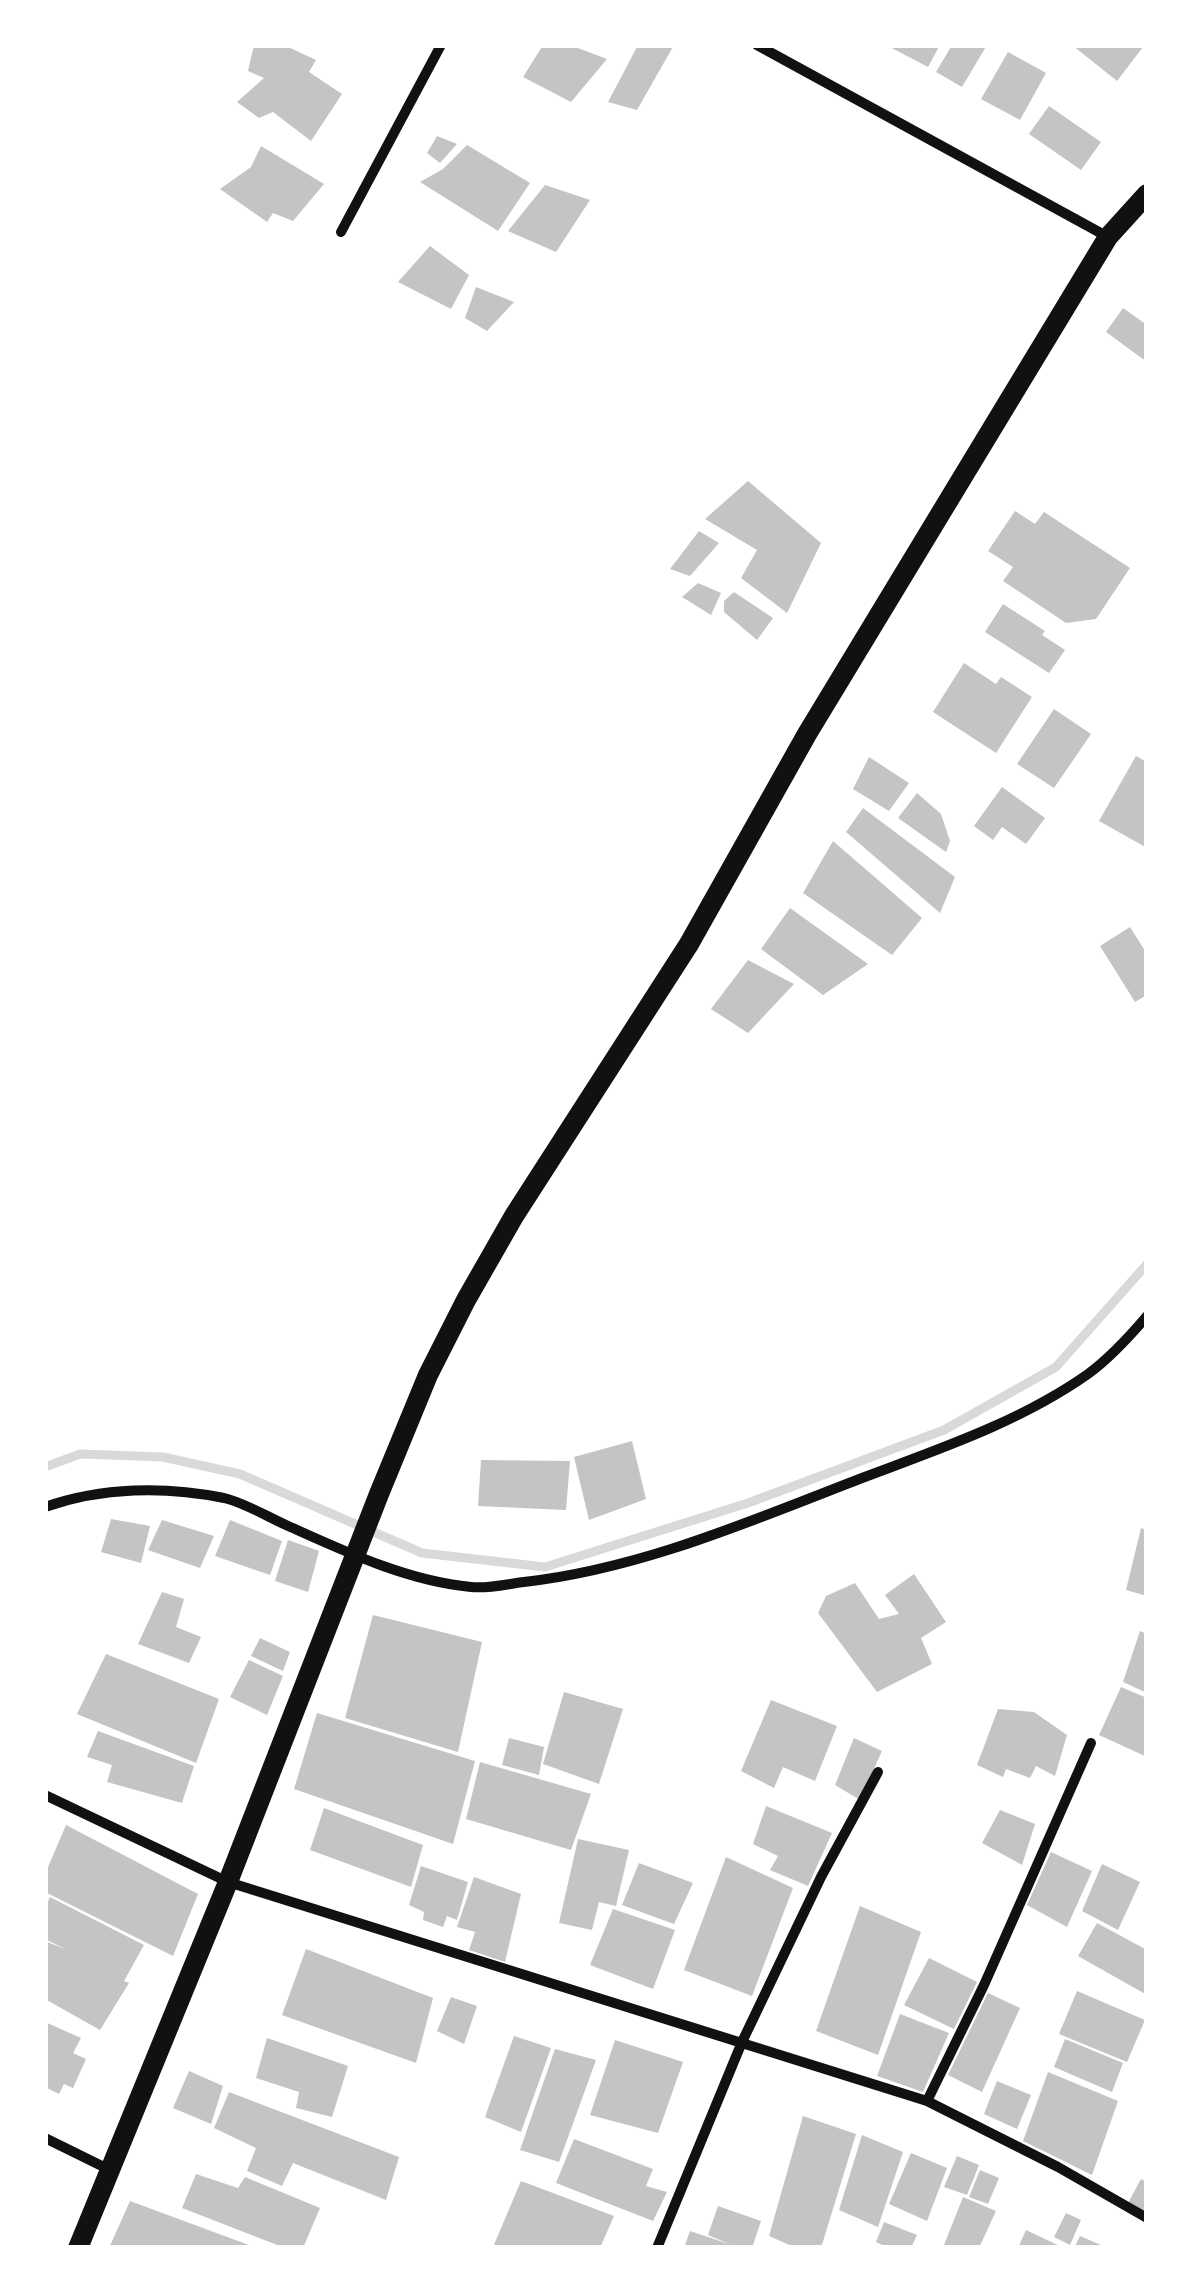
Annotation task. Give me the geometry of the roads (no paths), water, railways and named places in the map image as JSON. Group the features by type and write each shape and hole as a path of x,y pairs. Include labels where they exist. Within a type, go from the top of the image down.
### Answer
{"main road":[{"path":"78,2248 228,1882 428,1375 504,1233 690,944 806,734 1108,237 1147,194"}],"street":[{"path":"341,232 440,45"},
{"path":"757,45 1108,237"},
{"path":"45,1506 80,1494 106,1491 166,1491 226,1499 427,1579 474,1588 554,1579 642,1557 769,1515 963,1441 1089,1373 1147,1316"},
{"path":"927,2102 984,1986 1091,1743"},
{"path":"657,2248 742,2042 820,1878 878,1772"},
{"path":"45,1794 228,1882 927,2102 1058,2166 1147,2218"},
{"path":"45,2138 110,2170"}],"waterway":[{"path":"45,1467 80,1454 163,1457 240,1474 422,1553 545,1567 748,1503 944,1430 1056,1367 1147,1264"}]}
